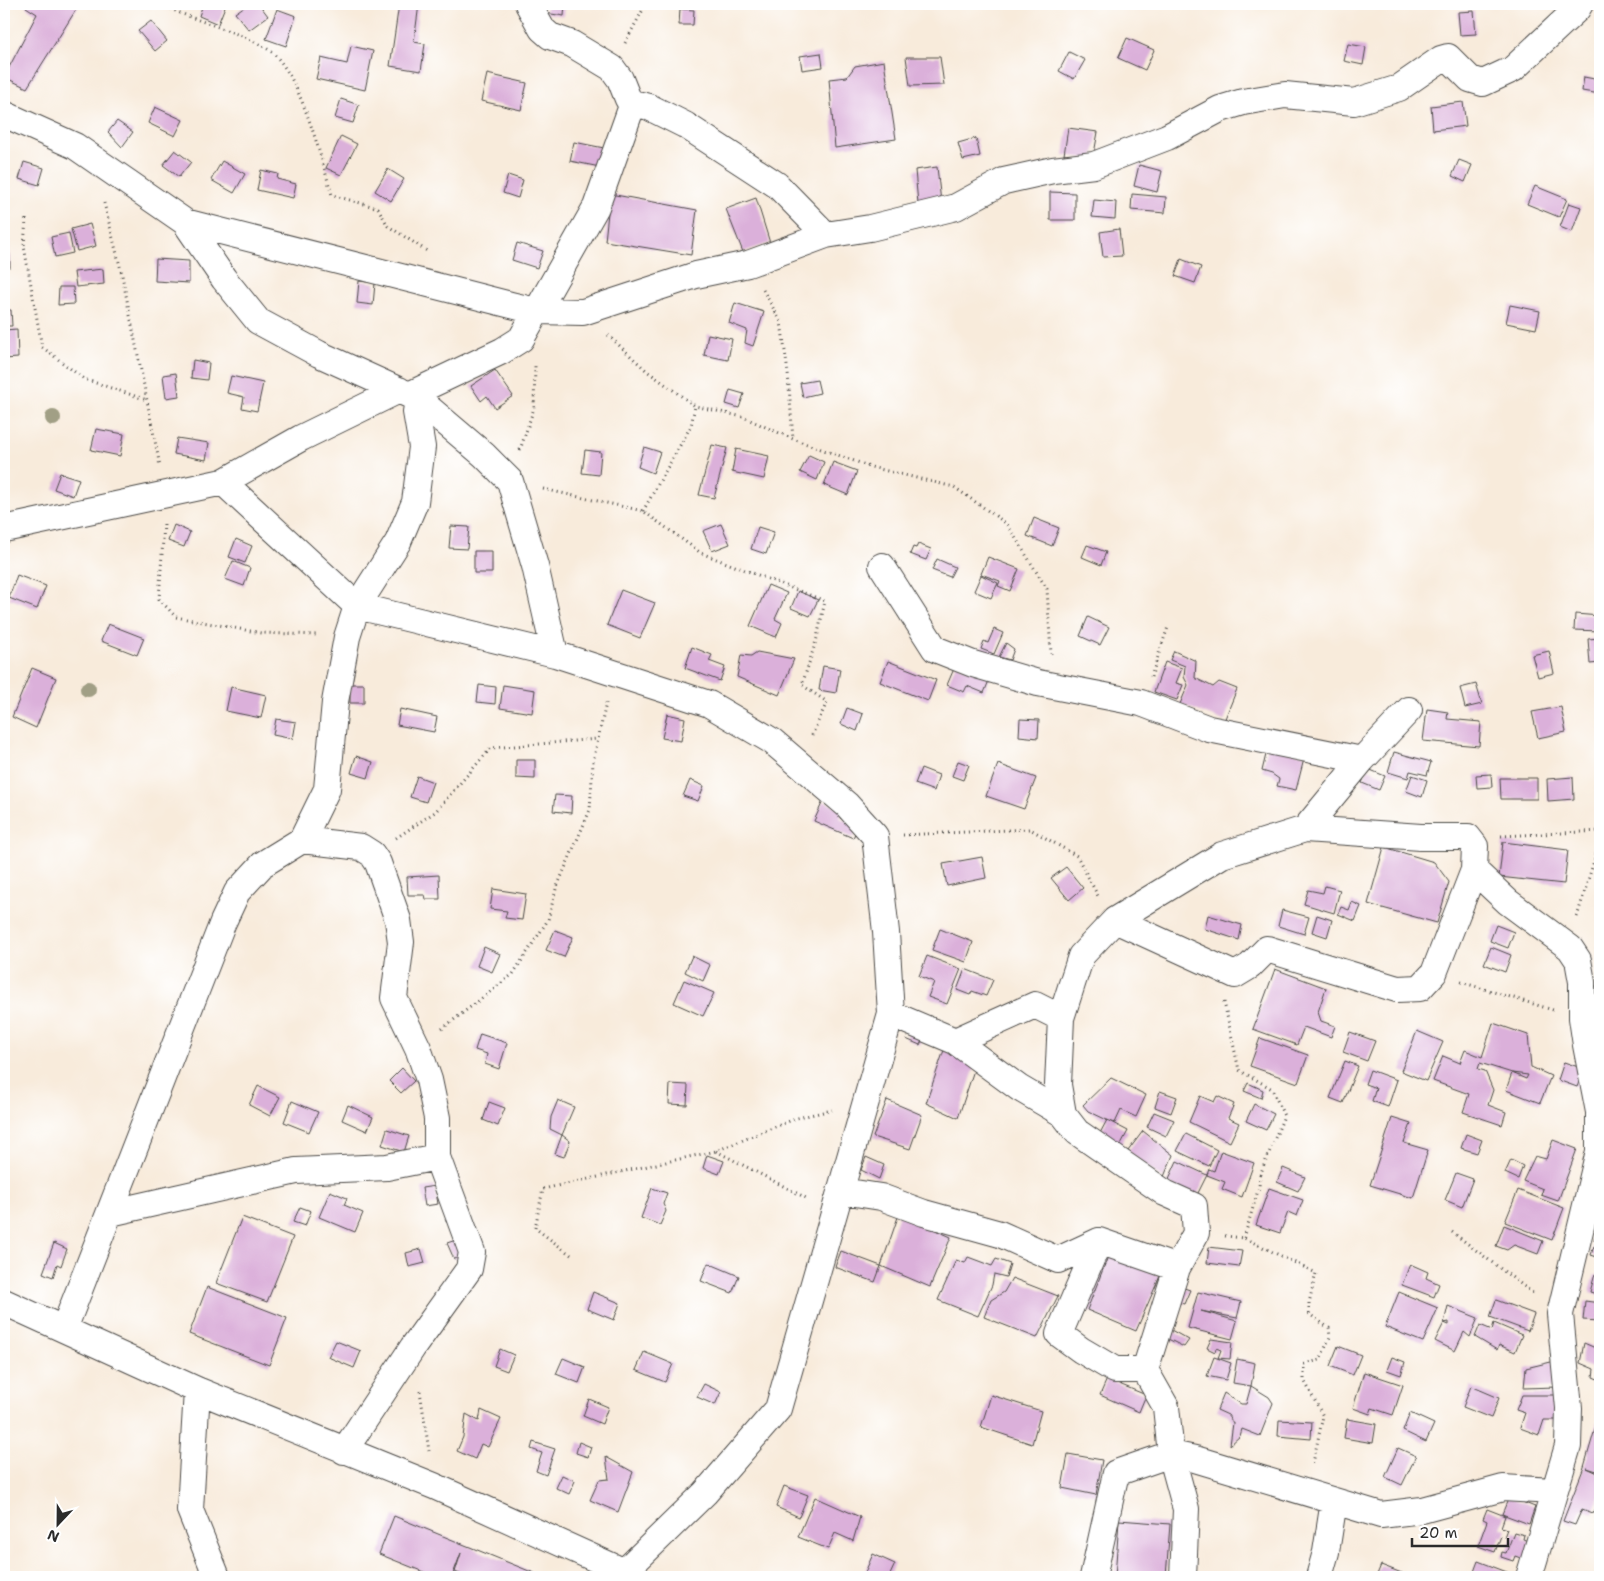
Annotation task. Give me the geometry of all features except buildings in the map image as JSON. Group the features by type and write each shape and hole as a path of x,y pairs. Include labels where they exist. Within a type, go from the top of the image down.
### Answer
{"street":[{"path":"528,4 542,29 550,36 572,44 612,68 620,79 628,99 633,103 649,107 685,125 777,185 826,235"},
{"path":"4,114 75,146 186,222 536,311 583,312 696,275 748,264 826,235 870,228 956,206 1004,181 1053,170 1094,165 1167,137 1220,109 1243,102 1285,95 1354,102 1400,88 1441,59 1448,57 1470,79 1483,83 1513,69 1580,4"},
{"path":"4,529 223,482 301,438 409,395 502,351 521,339 596,207 633,103"},
{"path":"186,222 224,279 258,321 319,354 409,395 459,433 510,481 535,566 555,654"},
{"path":"64,1329 223,922 237,892 263,864 302,840 327,789 335,702 347,637 357,606 398,542 415,502 422,447 416,412 409,395"},
{"path":"4,1302 197,1390 434,1486 630,1574 705,1493 778,1409 842,1191 891,1014 886,932 875,836 847,806 772,741 709,704 555,654 357,606 223,482"},
{"path":"882,566 935,649 973,664 1038,683 1141,703 1209,729 1362,760"},
{"path":"1305,829 1362,760 1409,710"},
{"path":"1063,1114 1058,1085 1061,1018 1081,956 1115,920 1222,855 1305,829 1421,837 1468,837 1475,846 1474,870 1434,973 1420,988 1397,989 1267,949 1250,966 1235,975 1115,920"},
{"path":"302,840 362,847 372,854 378,863 398,920 401,942 394,998 418,1048 429,1080 437,1118 437,1157 472,1252 469,1269 413,1347 344,1451"},
{"path":"1474,870 1508,902 1570,948 1578,960 1581,975 1582,1018 1599,1112 1599,1151 1560,1314 1569,1408 1568,1446 1553,1491 1529,1577"},
{"path":"955,1041 1035,1005 1061,1018"},
{"path":"891,1014 955,1041 1019,1088 1063,1114 1077,1132 1165,1193 1194,1206 1196,1233 1177,1268 1146,1370 1166,1407 1171,1454 1186,1509 1182,1577"},
{"path":"110,1213 296,1171 387,1167 437,1157"},
{"path":"842,1191 881,1197 924,1213 1000,1234 1058,1260 1099,1241 1177,1268"},
{"path":"1099,1241 1059,1334 1081,1350 1115,1370 1146,1370"},
{"path":"197,1390 190,1510 217,1577"},
{"path":"1093,1577 1116,1473 1171,1454 1196,1458 1381,1515 1422,1510 1503,1488 1553,1491"},
{"path":"1319,1577 1326,1552 1334,1501"}],"path":[{"path":"168,4 171,9 243,37 268,49 289,73 310,127 332,195 378,208 388,226 428,252"},
{"path":"612,68 646,4"},
{"path":"26,219 24,246 42,347 84,379 147,400"},
{"path":"748,264 781,322 788,373 792,439"},
{"path":"583,312 647,371 695,406 743,417 792,439 871,466 954,487 1007,524 1047,589 1051,656 1038,683"},
{"path":"535,359 534,408 510,481 643,512 701,553 825,601 817,638 802,685 827,702 811,738 772,741"},
{"path":"643,512 691,426 695,406"},
{"path":"1141,703 1168,627"},
{"path":"418,1048 513,974 548,920 556,889 590,810 593,762 613,673"},
{"path":"372,854 435,812 491,748 598,739"},
{"path":"875,836 1030,829 1077,856 1096,893 1115,920"},
{"path":"1468,837 1600,831"},
{"path":"1570,948 1578,913 1600,841"},
{"path":"1216,967 1239,1070 1272,1089 1284,1116 1260,1175 1259,1186 1244,1238"},
{"path":"1434,973 1582,1018"},
{"path":"571,1256 534,1228 543,1189 716,1151 796,1118 867,1102"},
{"path":"716,1151 805,1199 842,1191"},
{"path":"1452,1232 1560,1314"},
{"path":"1196,1233 1244,1238 1316,1272 1308,1303 1309,1314 1312,1318 1329,1328 1330,1337 1320,1360 1304,1364 1304,1380 1323,1416 1307,1493"},
{"path":"413,1347 434,1486"}]}
